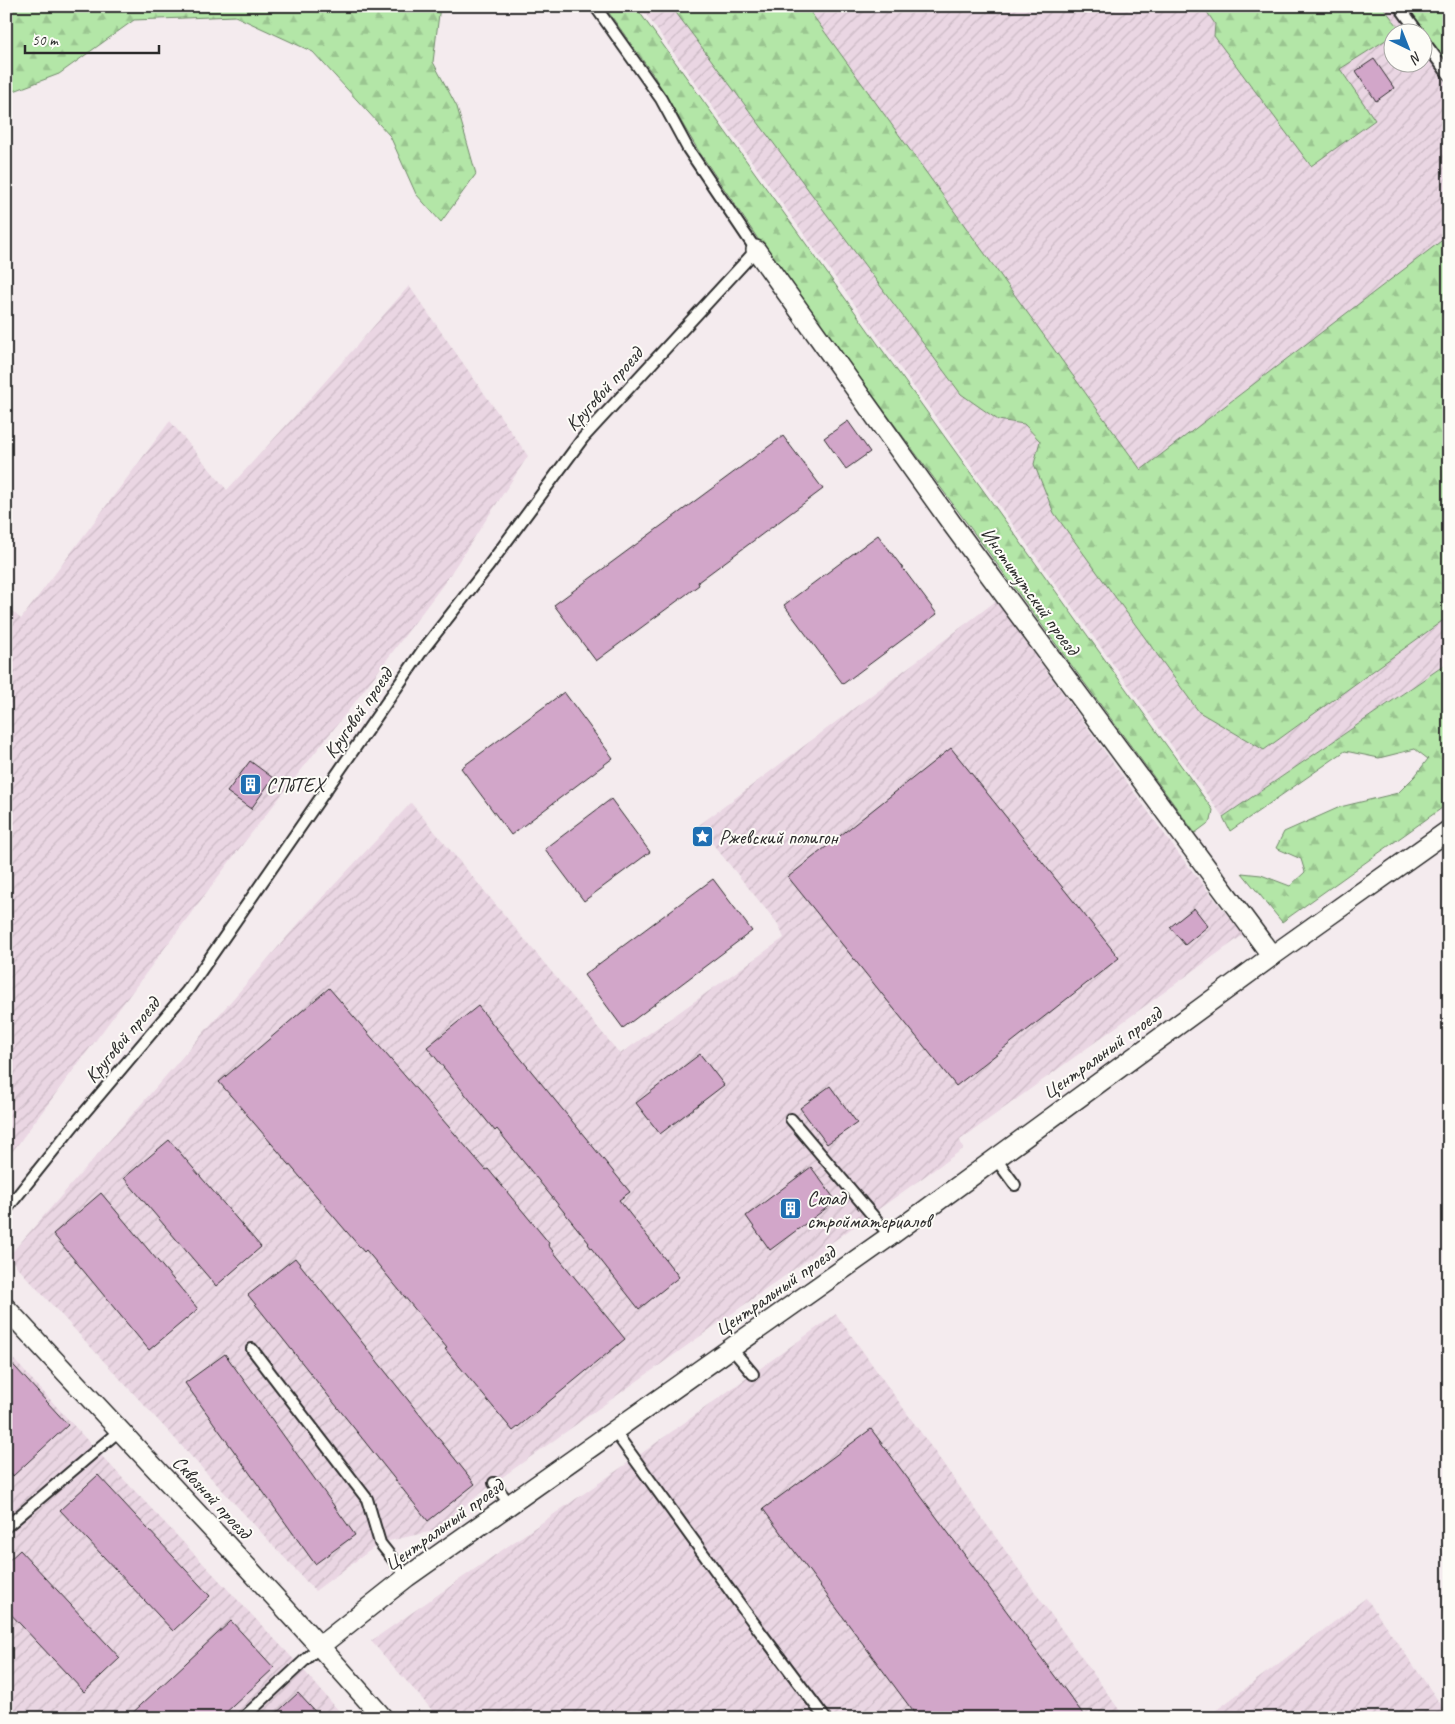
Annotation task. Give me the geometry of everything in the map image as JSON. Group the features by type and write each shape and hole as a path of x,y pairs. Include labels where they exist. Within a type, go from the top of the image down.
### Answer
{"street":[{"name":"Институтский проезд","path":"756,250 888,444 948,527 1272,956"},
{"name":"Центральный проезд","path":"320,1646 407,1577 615,1432 890,1236 1272,956 1449,830"},
{"name":"Сквозной проезд","path":"6,1308 320,1646 384,1718"}],"lane":[{"path":"595,6 661,99 688,149 756,250"},
{"path":"1399,6 1411,22"},
{"path":"1432,52 1449,75"},
{"name":"Круговой проезд","path":"6,1210 74,1125 187,991 422,650 487,568 582,438 756,250"},
{"path":"791,1119 890,1236"},
{"path":"996,1159 1015,1185"},
{"path":"252,1348 367,1499 380,1543 407,1577"},
{"path":"732,1348 752,1374"},
{"path":"6,1527 119,1431"},
{"path":"615,1432 825,1718"},
{"path":"494,1483 510,1505"},
{"path":"243,1718 320,1646"}],"shaded area":[{"path":"640,6 1449,6 1449,662 1223,817"},
{"path":"409,286 528,456 445,582 355,702 239,849 6,1160 6,606 21,619 170,421 227,490"},
{"path":"996,601 1178,853 1243,935 960,1140 963,1149 494,1483 433,1531 380,1543 315,1591 8,1257 306,915 411,803 620,1054 784,938 778,924 698,826"},
{"path":"836,1314 1125,1718 439,1718 371,1641 635,1458"},
{"path":"6,1351 96,1450 300,1666 345,1718 6,1718"},
{"path":"1366,1598 1449,1718 1206,1718"}],"green space":[{"path":"6,6 440,6 433,62 457,107 476,174 441,222 416,194 390,136 313,52 235,16 134,20 59,74 14,91 6,86"},
{"path":"604,6 635,6 1213,810 1211,821 1195,833 760,242 698,150 654,76"},
{"path":"671,6 806,6 1141,470 1449,235 1449,616 1264,750 1199,712 1054,513 1034,464 1040,441 1024,424 998,420 961,394"},
{"path":"1203,6 1244,6 1247,10 1254,6 1382,6 1395,22 1382,22 1382,42 1340,69 1375,120 1311,166 1214,36 1215,24"},
{"path":"1400,6 1440,6 1449,18 1449,74 1432,50 1432,22 1414,22"},
{"path":"1449,662 1449,803 1282,922 1242,873 1261,875 1290,886 1305,872 1301,859 1276,848 1284,832 1340,807 1398,793 1428,759 1415,749 1379,758 1345,751 1230,831 1223,817"}],"building":[{"path":"1374,59 1394,88 1376,101 1356,71"},
{"path":"848,421 870,452 846,469 824,438"},
{"path":"783,436 823,489 698,582 699,585 596,661 554,605"},
{"path":"878,535 937,614 843,684 784,605"},
{"path":"564,692 613,758 511,835 461,768"},
{"path":"951,748 1119,958 956,1086 788,877"},
{"name":"СПбТЕХ","path":"250,761 273,778 251,809 227,792"},
{"path":"611,799 650,852 584,901 545,849"},
{"path":"713,879 752,931 623,1028 584,975"},
{"path":"1194,908 1208,926 1185,945 1170,927"},
{"path":"329,988 486,1170 488,1169 625,1339 513,1431 366,1250 364,1252 219,1082"},
{"path":"478,1006 630,1192 619,1200 679,1277 639,1309 589,1243 497,1129 495,1131 427,1047"},
{"path":"700,1054 724,1085 660,1134 636,1103"},
{"path":"830,1086 857,1123 827,1144 800,1108"},
{"path":"169,1140 261,1247 216,1286 124,1178"},
{"name":"Склад стройматериалов","path":"811,1167 836,1201 770,1250 746,1216"},
{"path":"101,1193 198,1309 149,1350 53,1234"},
{"path":"295,1258 475,1484 428,1521 248,1295"},
{"path":"225,1354 355,1535 315,1564 185,1383"},
{"path":"6,1357 68,1425 13,1476 6,1469"},
{"path":"871,1429 1086,1718 918,1718 763,1509"},
{"path":"98,1475 210,1596 173,1631 60,1510"},
{"path":"20,1550 120,1658 84,1692 6,1609 6,1563"},
{"path":"231,1621 274,1668 220,1718 127,1718"},
{"path":"298,1693 321,1718 271,1718"}],"place":[{"name":"СПбТЕХ","path":"250,785"},
{"name":"Ржевский полигон","path":"703,837"},
{"name":"Склад стройматериалов","path":"791,1209"}]}
